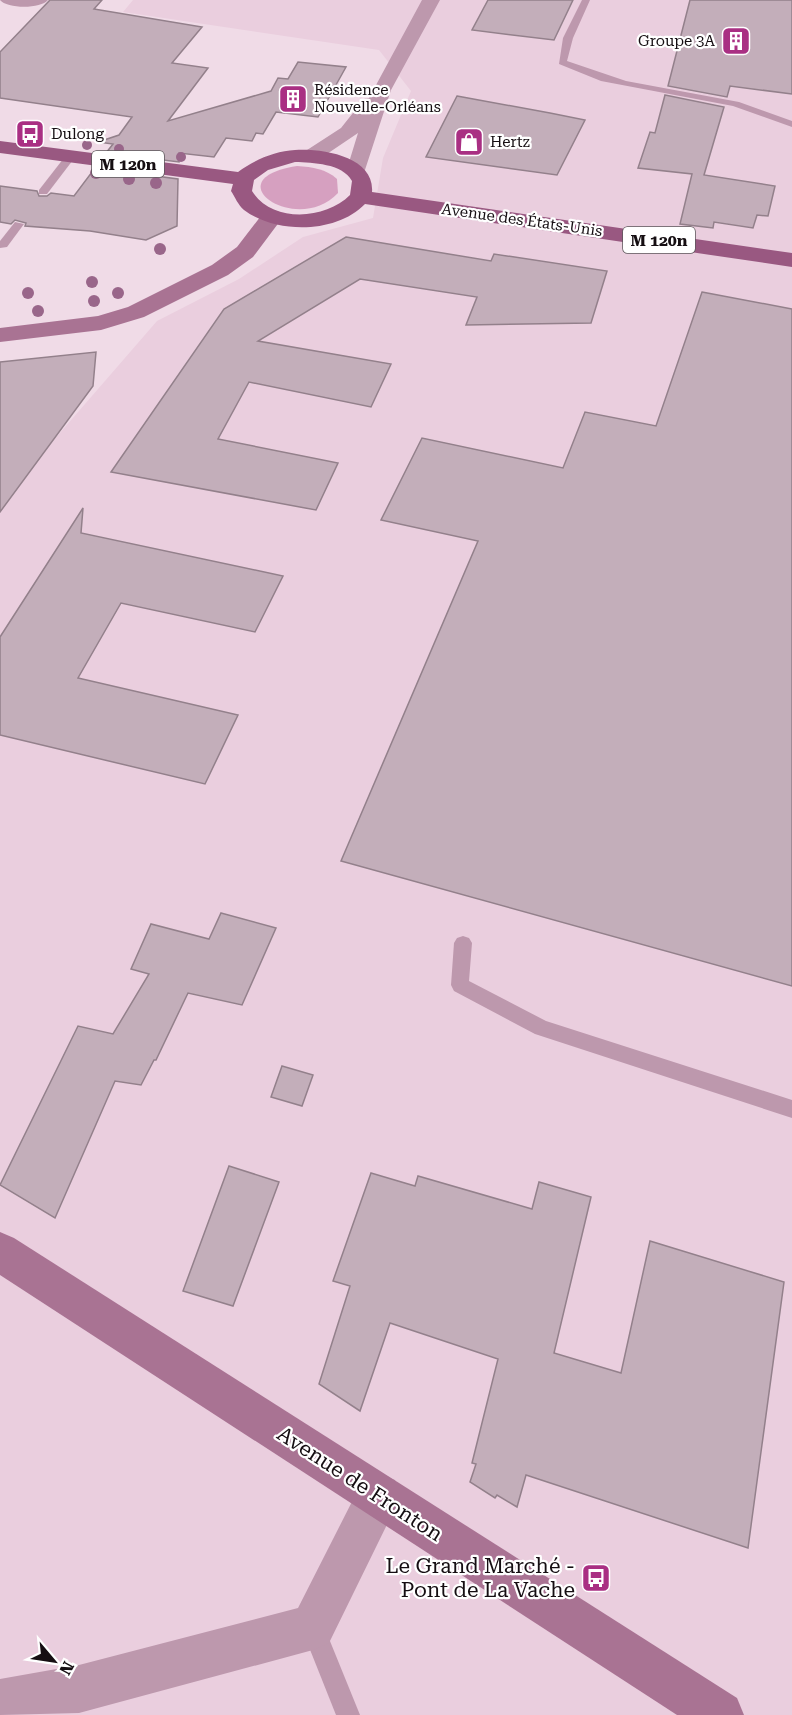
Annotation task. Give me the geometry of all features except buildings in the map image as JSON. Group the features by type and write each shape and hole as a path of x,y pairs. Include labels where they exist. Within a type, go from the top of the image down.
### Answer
{"main road":[{"name":"M 120n","path":"0,147 244,179"},
{"path":"294,156 311,156 344,164 356,172 363,188 360,197 350,207 334,215 314,220 272,217 258,212 242,197 240,188 244,179 263,163 294,156"},
{"name":"Avenue des États-Unis","path":"360,197 792,260"}],"street":[{"path":"9,0 39,0"},
{"path":"311,156 348,132 381,90 431,0"},
{"path":"356,172 381,90"},
{"path":"0,335 101,323 136,312 220,270 245,252 272,217"},
{"name":"Avenue de Fronton","path":"0,1252 720,1715"},
{"path":"0,1702 79,1689 314,1628 379,1496"}],"lane":[{"path":"586,0 568,38 562,62 576,69 626,84 736,104 792,124"},
{"path":"43,192 71,156"},
{"path":"0,245 3,245 19,224"},
{"path":"463,943 460,985 541,1028 792,1109"},
{"path":"314,1628 348,1715"}],"shaded area":[{"path":"133,0 792,0 792,1715 0,1715 0,502 157,321 239,279 303,237 373,218 383,158 411,91 379,50 123,12"},
{"path":"297,166 319,169 333,176 337,179 338,193 321,205 302,209 285,207 270,201 262,192 262,182 273,173"}],"place":[{"name":"Groupe 3A","path":"736,41"},
{"name":"Résidence Nouvelle-Orléans","path":"293,99"},
{"name":"Dulong","path":"30,134"},
{"name":"Hertz","path":"469,142"},
{"name":"Le Grand Marché - Pont de La Vache","path":"596,1578"}]}
